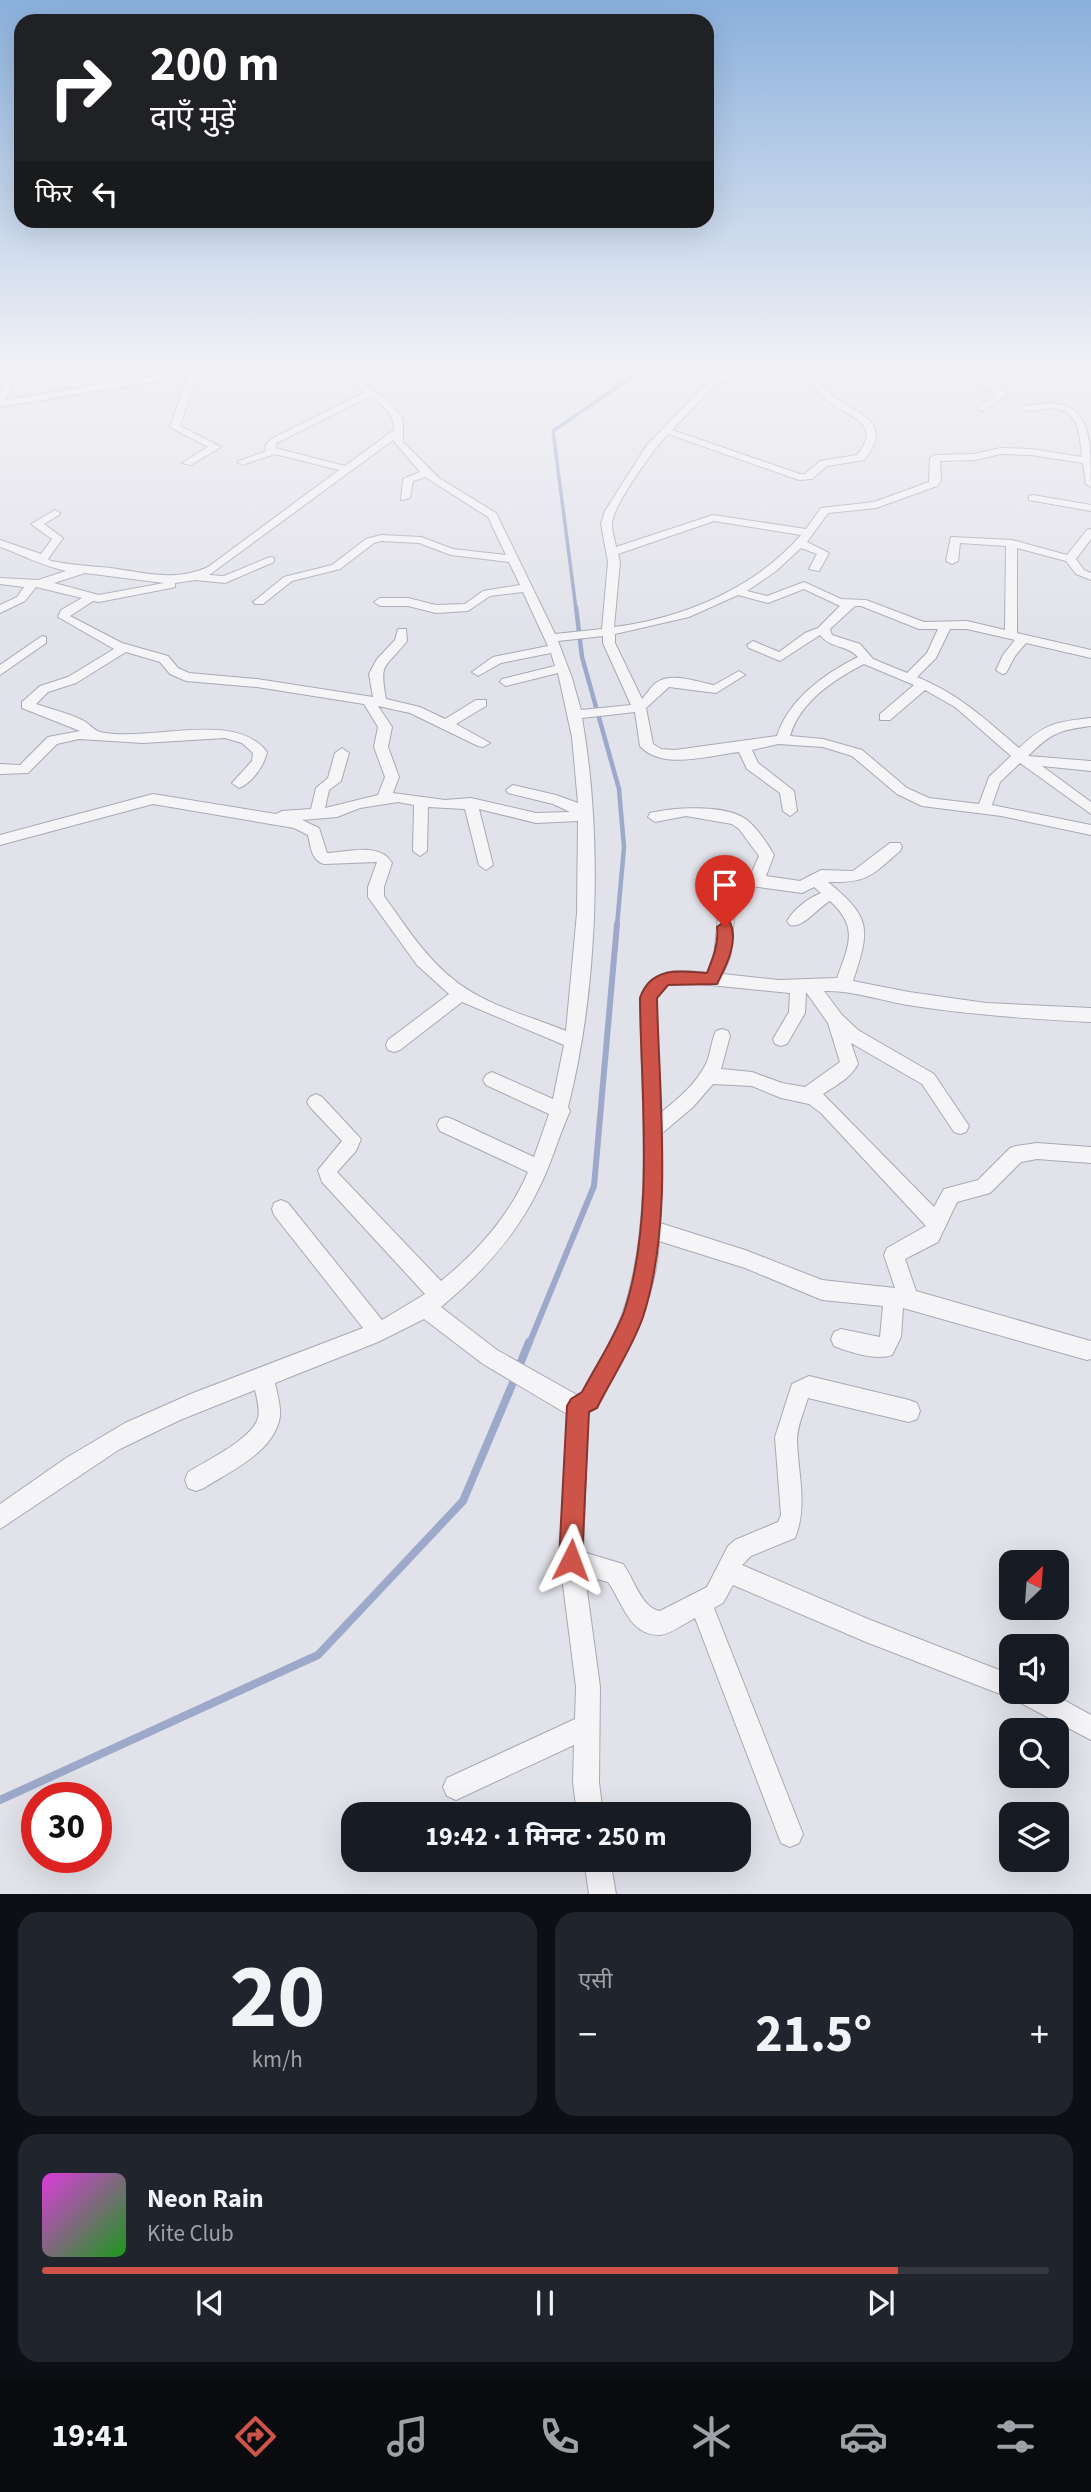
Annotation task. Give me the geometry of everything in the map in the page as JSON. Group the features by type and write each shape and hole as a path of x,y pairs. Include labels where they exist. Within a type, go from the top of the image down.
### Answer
{"street":[{"path":"187,463 201,455"},
{"path":"242,462 259,455"},
{"path":"289,455 346,469"},
{"path":"0,581 37,584 104,599 165,588 175,582 199,577 365,455"},
{"path":"0,1518 105,1445 149,1422 378,1331 432,1301 490,1250 507,1227 539,1168 561,1111 582,966 587,863 583,714 561,668 554,641 492,515 428,473 410,455"},
{"path":"644,455 610,510 606,524 613,552 603,632 616,661 631,708 644,721 647,746 652,751 675,755 782,740 823,743 857,753 902,791 927,803 984,809 1091,830"},
{"path":"738,455 799,477 808,477 824,463 860,458 862,455"},
{"path":"478,672 497,660 554,641 686,617 739,592 800,544 825,510 876,505 933,484 936,481 935,458 981,455"},
{"path":"1056,455 1089,460 1091,484"},
{"path":"405,498 408,480 428,473"},
{"path":"1033,498 1091,508"},
{"path":"42,558 58,538 36,524 55,513"},
{"path":"613,552 713,518 809,533"},
{"path":"1070,559 1091,532"},
{"path":"259,602 288,579 338,566 374,539 421,540 451,552 513,559"},
{"path":"952,561 956,539 1013,543 1070,559 1080,572 1091,577"},
{"path":"0,543 42,558 47,564 81,570 127,572 175,582"},
{"path":"1002,670 1016,638 1013,543"},
{"path":"800,544 823,553 815,569"},
{"path":"199,577 214,581 225,580 270,560"},
{"path":"0,609 18,601 37,584 81,570"},
{"path":"739,592 768,600 804,585 839,603 862,602 923,626 967,625 1091,654"},
{"path":"380,602 408,602 432,609 468,607 487,593 527,588"},
{"path":"90,598 65,613 64,617 106,641 164,659 174,671 186,677 265,684 415,710 483,743"},
{"path":"753,645 780,657 809,636 823,630 851,603"},
{"path":"909,678 932,655 946,625"},
{"path":"823,630 835,643 858,648 865,659 924,684 960,704 1022,758 1091,809"},
{"path":"384,798 393,777 381,747 385,727 374,701 375,674 381,662 401,641 402,632"},
{"path":"0,671 42,640"},
{"path":"93,735 80,724 27,705 44,689 72,680 124,648"},
{"path":"782,740 788,722 800,707 848,666 865,659"},
{"path":"506,682 561,668"},
{"path":"583,714 631,708 649,701 659,687 666,683 679,682 716,688 739,674"},
{"path":"885,717 924,684"},
{"path":"445,725 481,703"},
{"path":"984,809 994,780 1022,758 1050,730 1091,722"},
{"path":"0,769 20,771 27,768 58,738 93,735 144,739 212,733 237,736 247,740 260,752 258,762 239,783"},
{"path":"744,747 751,766 787,791 790,811"},
{"path":"317,813 323,788 334,781 342,753"},
{"path":"1022,758 1091,766"},
{"path":"513,790 556,800 585,814"},
{"path":"273,818 337,812 358,803 384,798 421,800 445,805 471,803 536,818 585,814"},
{"path":"0,840 153,799 297,823 314,832 320,855 324,859 330,861 376,855 382,858 384,863 375,892 379,903 432,971 460,994 573,1041"},
{"path":"420,851 421,800"},
{"path":"471,803 486,865"},
{"path":"655,817 686,811 740,822 767,855 756,881"},
{"path":"712,980 722,957 726,918 738,883 742,879 802,887 814,879 830,875 859,876 895,847"},
{"path":"814,879 854,913 859,927 856,946 843,985"},
{"path":"795,921 813,903 832,894"},
{"path":"316,1102 352,1139 350,1145 327,1170 329,1176 432,1301 491,1357 573,1405 589,1400 632,1317 646,1271 651,1228 648,998 663,979 671,977 804,986 843,985 909,999 986,1010 1091,1015"},
{"path":"804,986 852,1035 928,1079 960,1126"},
{"path":"781,1039 797,1013 804,986"},
{"path":"394,1045 460,994"},
{"path":"809,1095 821,1083 844,1071 849,1064 836,1020"},
{"path":"651,1132 684,1105 709,1076 722,1036"},
{"path":"709,1076 752,1079 781,1090 809,1095 827,1107 938,1225"},
{"path":"492,1080 561,1111"},
{"path":"446,1125 539,1168"},
{"path":"841,1339 885,1348 902,1299 894,1255 925,1240 938,1225 943,1204 951,1195 983,1187 1016,1154 1037,1151 1091,1155"},
{"path":"281,1209 378,1331"},
{"path":"651,1228 745,1259 821,1290 902,1299 1087,1350"},
{"path":"196,1480 261,1435 268,1419 263,1377"},
{"path":"571,1560 615,1572 636,1610 651,1623 661,1623 715,1595 736,1554 743,1548 787,1530 793,1515 786,1437 799,1391 809,1387 909,1411"},
{"path":"573,1405 571,1560 588,1687 586,1782 588,1802"},
{"path":"728,1570 866,1630 999,1682"},
{"path":"701,1604 790,1834"},
{"path":"1046,1704 1091,1728"},
{"path":"456,1787 589,1725"},
{"path":"599,1872 603,1894"}],"waterway":[{"path":"556,455 576,609"},
{"path":"576,607 582,657 619,789 624,847 617,926"},
{"path":"529,1344 594,1186 617,924"},
{"path":"518,1369 529,1342"},
{"path":"0,1800 318,1655 463,1501 515,1378"}],"route":[{"path":"571,1560 578,1406 589,1400 632,1317 641,1292 649,1252 652,1175 648,998 656,984 663,979 680,976 712,980 722,957 725,927"}]}
